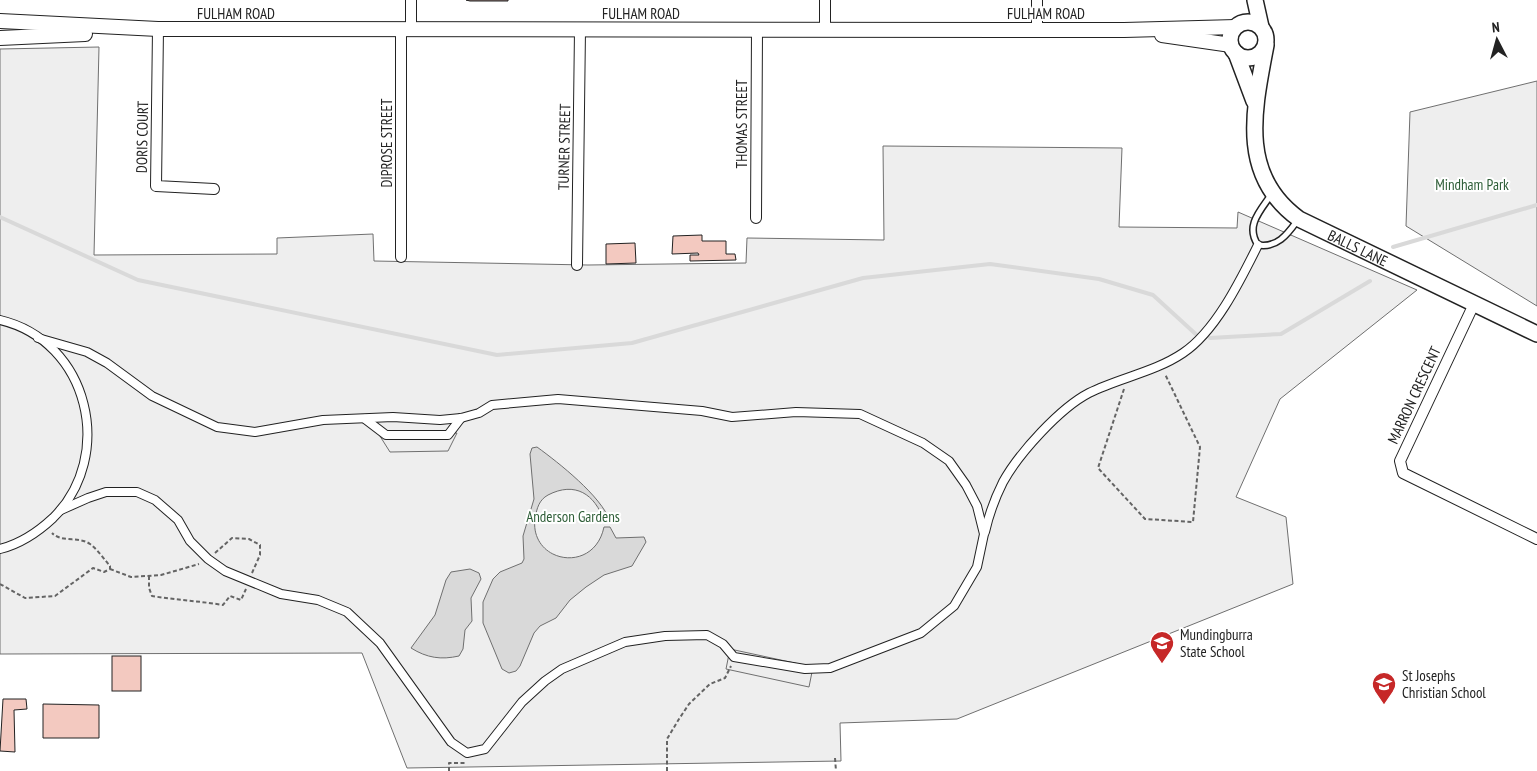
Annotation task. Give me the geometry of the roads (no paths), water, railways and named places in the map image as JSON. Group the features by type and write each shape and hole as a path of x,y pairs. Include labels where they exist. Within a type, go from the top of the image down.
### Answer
{"main road":[{"path":"1249,0 1239,25 1230,38 1233,49 1247,58 1259,55 1266,45 1255,0"},
{"path":"1239,25 1256,23 1261,27"},
{"name":"BALLS LANE","path":"1266,45 1255,103 1258,159 1261,175 1272,194 1299,219 1537,334"},
{"name":"BALLS LANE","path":"1233,49 1255,103"}],"street":[{"name":"DIPROSE STREET","path":"400,257 406,30 411,0"},
{"path":"825,0 825,29"},
{"path":"1037,0 1037,30"},
{"name":"FULHAM ROAD","path":"0,21 158,30"},
{"name":"FULHAM ROAD","path":"0,38 158,30 1124,30 1239,25"},
{"name":"DORIS COURT","path":"158,30 156,186 214,189"},
{"name":"TURNER STREET","path":"577,265 580,30"},
{"name":"THOMAS STREET","path":"756,218 757,30"},
{"name":"FULHAM ROAD","path":"1124,30 1233,49"},
{"path":"61,510 106,492 136,492 156,500 178,520 190,540 208,559 225,571 282,594 318,600 347,612 380,643 451,742 458,749 470,753 485,749 522,702 545,681 562,669 624,642 665,636 707,635 723,644 734,657 804,670 830,668 922,633 954,606 977,567 991,508 1004,480 1046,426 1088,394 1161,365 1184,353 1197,341 1226,302 1258,245"},
{"name":"MARRON CRESCENT","path":"1474,304 1400,461 1402,473 1537,539"},
{"path":"0,320 23,328 57,354 72,373 82,395 88,419 88,443 84,468 74,490 61,510 45,526 32,535 1,550"},
{"path":"38,338 87,352 107,363 152,396 217,427 255,432 323,420 393,417 440,420 461,418 479,413 492,405 558,399 702,411 732,417 796,412 860,414 923,443 950,461 966,484 977,506 984,534"},
{"path":"365,419 386,435 448,436 461,418"}],"lane":[{"path":"1272,194 1252,227 1253,238 1258,245 1267,246 1285,237 1299,219"}],"waterway":[{"path":"1393,247 1537,205"},
{"path":"0,217 138,280 497,355 632,343 863,278 990,264 1099,279 1153,295 1200,338"},
{"path":"1210,338 1281,334 1370,281"}],"place":[{"name":"Mundingburra State School","path":"1162,664"},
{"name":"St Josephs Christian School","path":"1384,705"}],"park label":[{"name":"Mindham Park","path":"1472,184"},
{"name":"Anderson Gardens","path":"573,516"}]}
